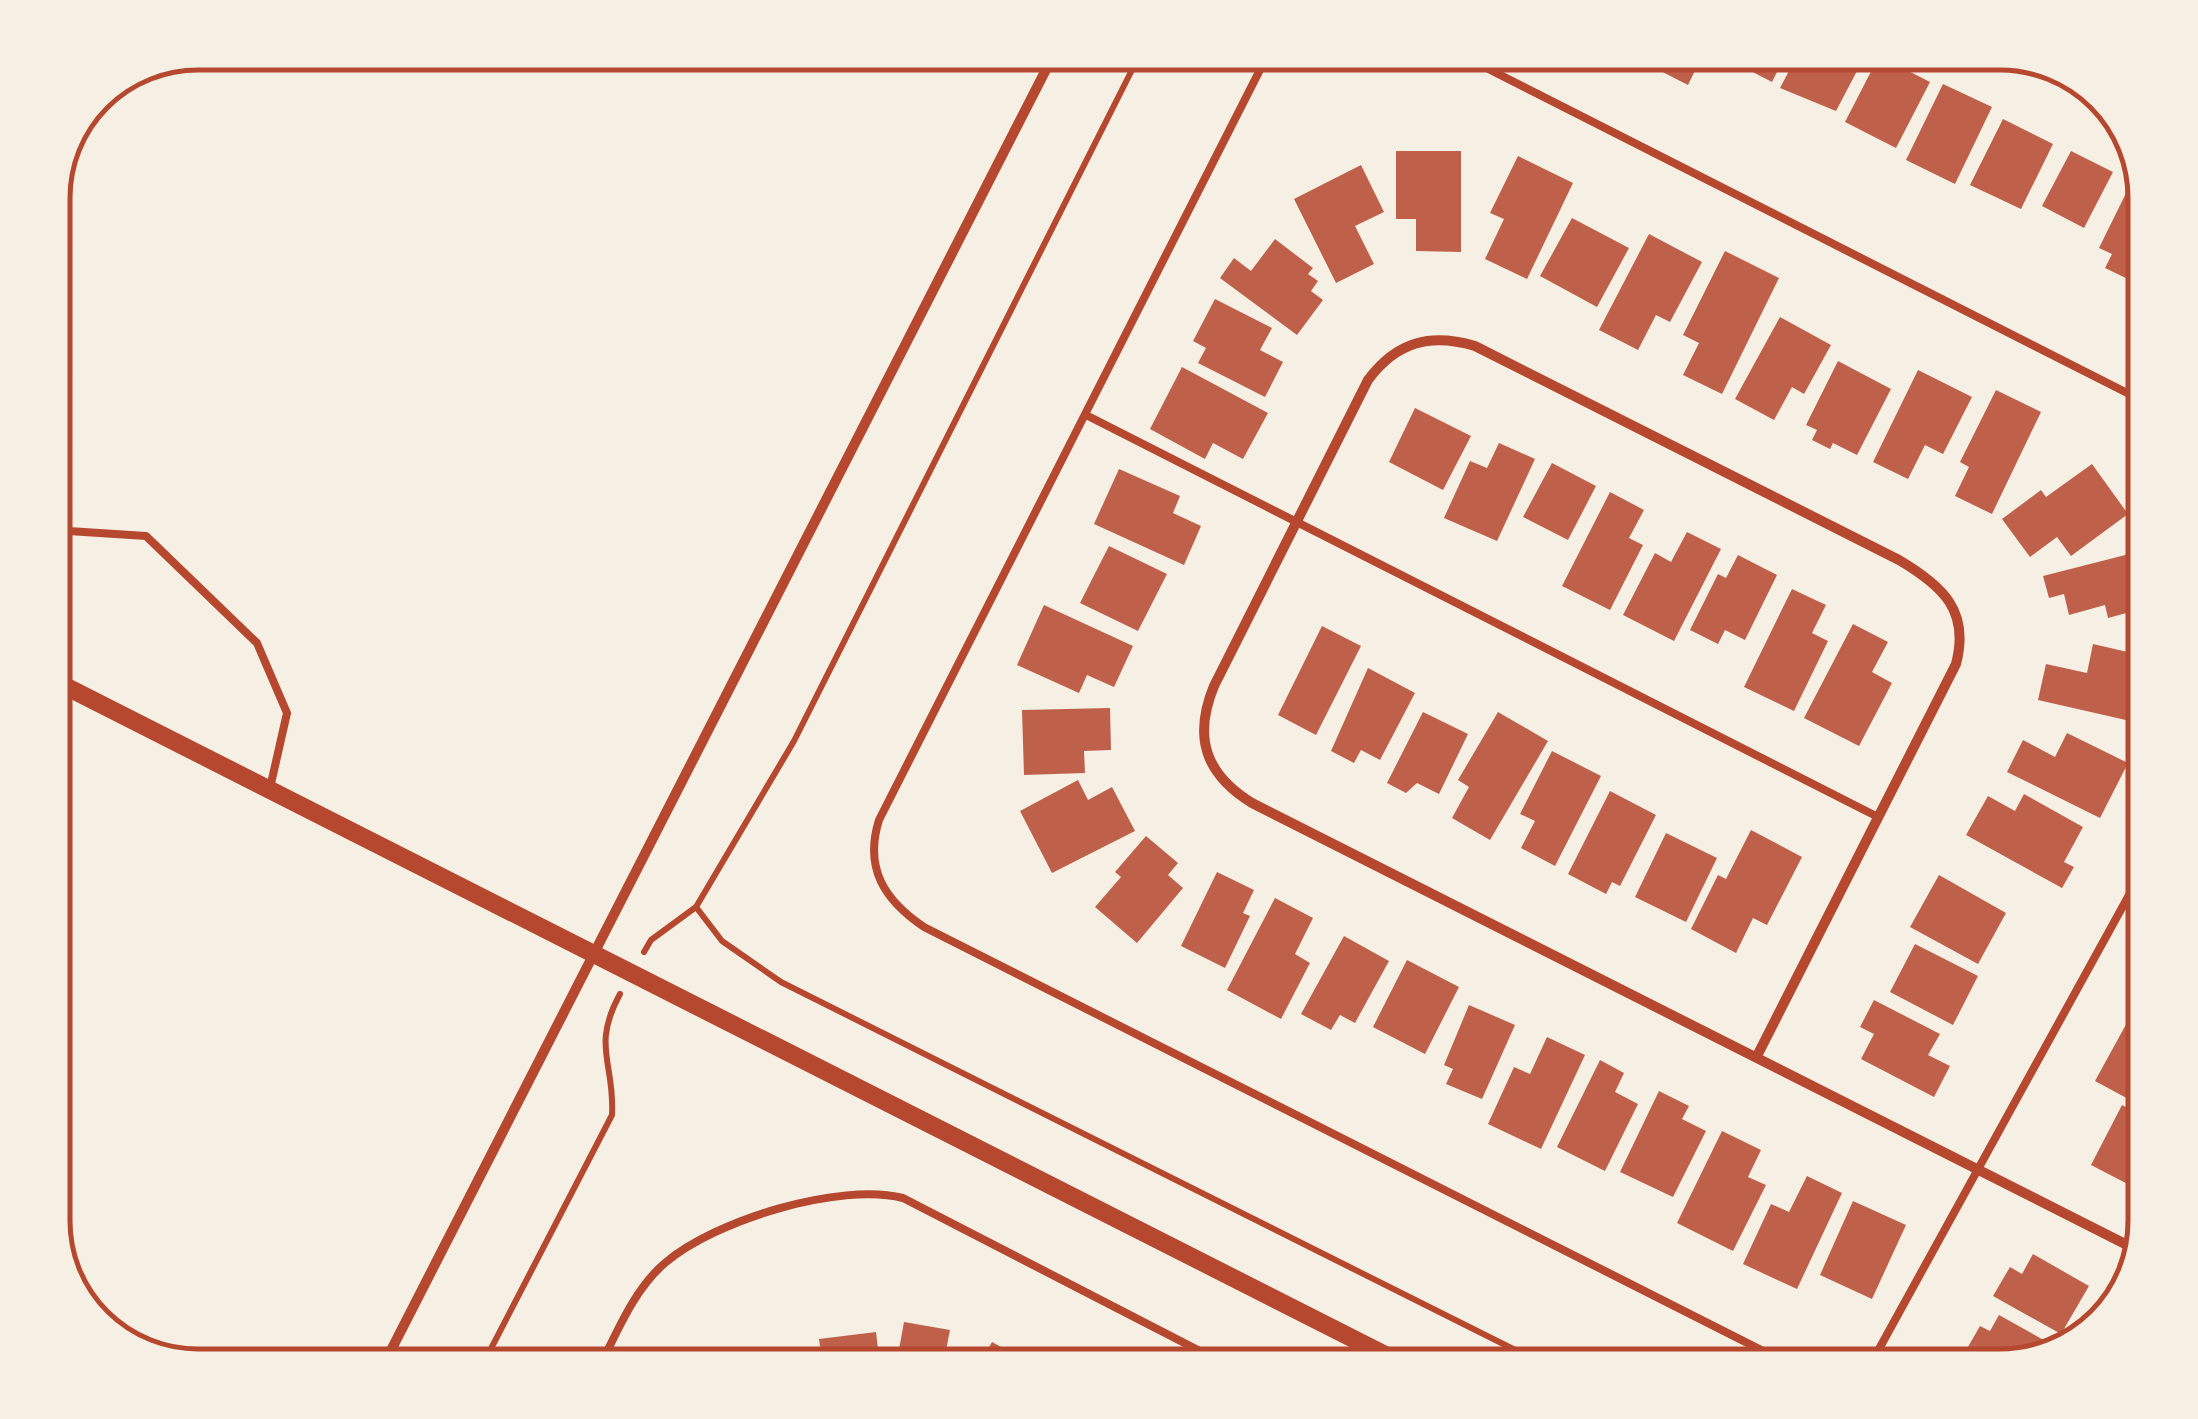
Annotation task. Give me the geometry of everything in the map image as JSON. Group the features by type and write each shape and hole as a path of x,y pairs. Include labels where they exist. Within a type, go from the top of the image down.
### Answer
{"street":[{"path":"392,1349 1046,70"},
{"path":"1758,1056 1956,664 1962,629 1942,592 1925,575 1899,560 1476,346 1430,338 1409,344 1380,364 1214,686 1202,722 1205,753 1230,790 2125,1244"},
{"path":"70,689 1373,1349"}],"lane":[{"path":"1260,70 878,820 872,861 889,898 924,927 1759,1349"},
{"path":"1490,70 2128,393"},
{"path":"1086,415 1878,816"},
{"path":"70,531 146,536 257,643 287,712 269,791"},
{"path":"1879,1349 2128,899"},
{"path":"609,1349 643,1289 664,1263 687,1248 757,1217 848,1192 876,1192 903,1198 1196,1349"}],"path":[{"path":"491,1349 612,1115 613,1091 602,1038 632,972 651,940 696,907 794,741 1131,70"},
{"path":"696,907 722,941 781,982 1513,1349"}],"building":[{"path":"1659,70 1695,70 1688,85"},
{"path":"1749,70 1778,70 1772,82"},
{"path":"1790,70 1858,70 1836,111 1780,88"},
{"path":"1872,70 1906,70 1930,82 1896,148 1845,122"},
{"path":"1943,84 1992,107 1955,184 1906,160"},
{"path":"2003,119 2053,144 2021,209 1970,185"},
{"path":"1396,151 1461,151 1461,252 1416,251 1416,219 1396,219"},
{"path":"2071,151 2113,172 2084,228 2042,206"},
{"path":"1518,156 1573,183 1527,279 1485,259 1504,219 1490,213"},
{"path":"1361,165 1384,212 1355,226 1374,264 1336,283 1294,199"},
{"path":"2127,190 2128,279 2105,268 2112,254 2099,248"},
{"path":"1572,218 1629,248 1597,307 1540,276"},
{"path":"1649,234 1702,262 1670,322 1656,315 1638,350 1599,330"},
{"path":"1275,239 1313,268 1308,274 1318,281 1311,291 1323,300 1297,335 1220,278 1234,258 1251,271"},
{"path":"1725,251 1779,278 1722,394 1683,375 1699,343 1683,335"},
{"path":"1215,299 1272,328 1260,350 1283,362 1265,397 1198,363 1206,348 1193,341"},
{"path":"1780,317 1831,345 1804,394 1792,387 1774,420 1735,399"},
{"path":"1838,361 1891,389 1857,455 1833,443 1830,449 1812,440 1817,430 1806,425"},
{"path":"1182,367 1268,413 1243,459 1213,443 1205,459 1150,429"},
{"path":"1918,370 1972,397 1943,454 1925,445 1908,479 1873,462"},
{"path":"1996,390 2041,412 1992,514 1955,496 1969,467 1960,462"},
{"path":"1415,408 1471,436 1443,490 1389,462"},
{"path":"1499,443 1535,459 1497,541 1444,518 1470,461 1487,468"},
{"path":"1552,463 1596,486 1568,540 1523,517"},
{"path":"2092,464 2128,514 2071,556 2057,537 2030,557 2002,519 2041,490 2046,497"},
{"path":"1119,469 1180,496 1173,513 1201,526 1184,565 1094,524"},
{"path":"1610,492 1644,510 1629,538 1643,545 1610,610 1562,586"},
{"path":"1687,532 1721,549 1674,641 1623,615 1655,553 1671,562"},
{"path":"1109,546 1167,574 1138,631 1080,603"},
{"path":"2128,554 2128,613 2108,618 2105,605 2069,615 2064,594 2049,598 2043,576"},
{"path":"1738,555 1777,575 1745,640 1725,630 1718,644 1690,630 1718,574 1726,578"},
{"path":"1792,589 1826,605 1812,633 1828,641 1794,711 1744,687"},
{"path":"1044,605 1133,646 1114,687 1087,675 1079,693 1017,665"},
{"path":"1853,624 1888,642 1872,672 1892,683 1859,746 1804,718"},
{"path":"1322,626 1361,646 1316,735 1278,715"},
{"path":"2093,644 2128,652 2128,720 2038,700 2046,664 2087,673"},
{"path":"1368,668 1415,693 1380,760 1361,750 1354,763 1331,751"},
{"path":"1110,708 1111,750 1084,751 1085,773 1024,775 1022,710"},
{"path":"1423,712 1468,734 1439,794 1417,783 1406,793 1387,783"},
{"path":"1498,712 1548,741 1490,840 1452,818 1469,787 1458,780"},
{"path":"2067,733 2128,763 2100,818 2007,772 2023,740 2055,757"},
{"path":"1552,751 1601,776 1555,866 1521,848 1535,821 1520,814"},
{"path":"1078,780 1088,800 1112,787 1135,831 1052,873 1020,811"},
{"path":"1610,791 1656,815 1620,886 1612,882 1606,894 1568,874"},
{"path":"2024,794 2083,827 2064,862 2074,867 2062,888 1966,835 1988,796 2015,811"},
{"path":"1751,830 1802,857 1767,925 1753,918 1736,953 1691,929 1718,875 1726,879"},
{"path":"1666,833 1717,858 1686,922 1635,897"},
{"path":"1146,836 1178,863 1168,875 1183,888 1137,943 1095,907 1121,877 1115,872"},
{"path":"1217,872 1254,890 1243,913 1250,916 1225,968 1181,946"},
{"path":"1939,875 2006,913 1978,964 1910,927"},
{"path":"1275,898 1313,918 1295,954 1310,963 1281,1019 1227,990"},
{"path":"1344,936 1389,961 1355,1023 1340,1015 1331,1030 1301,1014"},
{"path":"1915,944 1978,976 1953,1025 1890,992"},
{"path":"1407,960 1459,987 1425,1054 1373,1027"},
{"path":"1874,1000 1940,1034 1928,1055 1950,1066 1934,1097 1861,1059 1874,1034 1860,1027"},
{"path":"1469,1005 1515,1025 1482,1099 1446,1084 1453,1069 1444,1065"},
{"path":"2128,1021 2128,1099 2095,1081"},
{"path":"1547,1037 1585,1055 1541,1149 1488,1124 1514,1067 1530,1074"},
{"path":"1600,1060 1624,1073 1615,1092 1638,1104 1605,1171 1557,1147"},
{"path":"1659,1091 1689,1106 1682,1119 1706,1131 1673,1197 1620,1172"},
{"path":"2122,1105 2128,1108 2128,1184 2091,1165"},
{"path":"1722,1131 1761,1150 1748,1177 1766,1185 1733,1251 1677,1223"},
{"path":"1807,1176 1842,1193 1797,1289 1743,1264 1771,1204 1789,1212"},
{"path":"1853,1201 1906,1225 1872,1299 1820,1275"},
{"path":"2033,1254 2089,1286 2061,1333 1993,1296 2010,1267 2022,1274"},
{"path":"1999,1315 2045,1341 2017,1348 1967,1349 1980,1326 1990,1331"},
{"path":"904,1322 950,1330 946,1349 899,1349"},
{"path":"876,1332 878,1349 820,1349 819,1339"}]}
